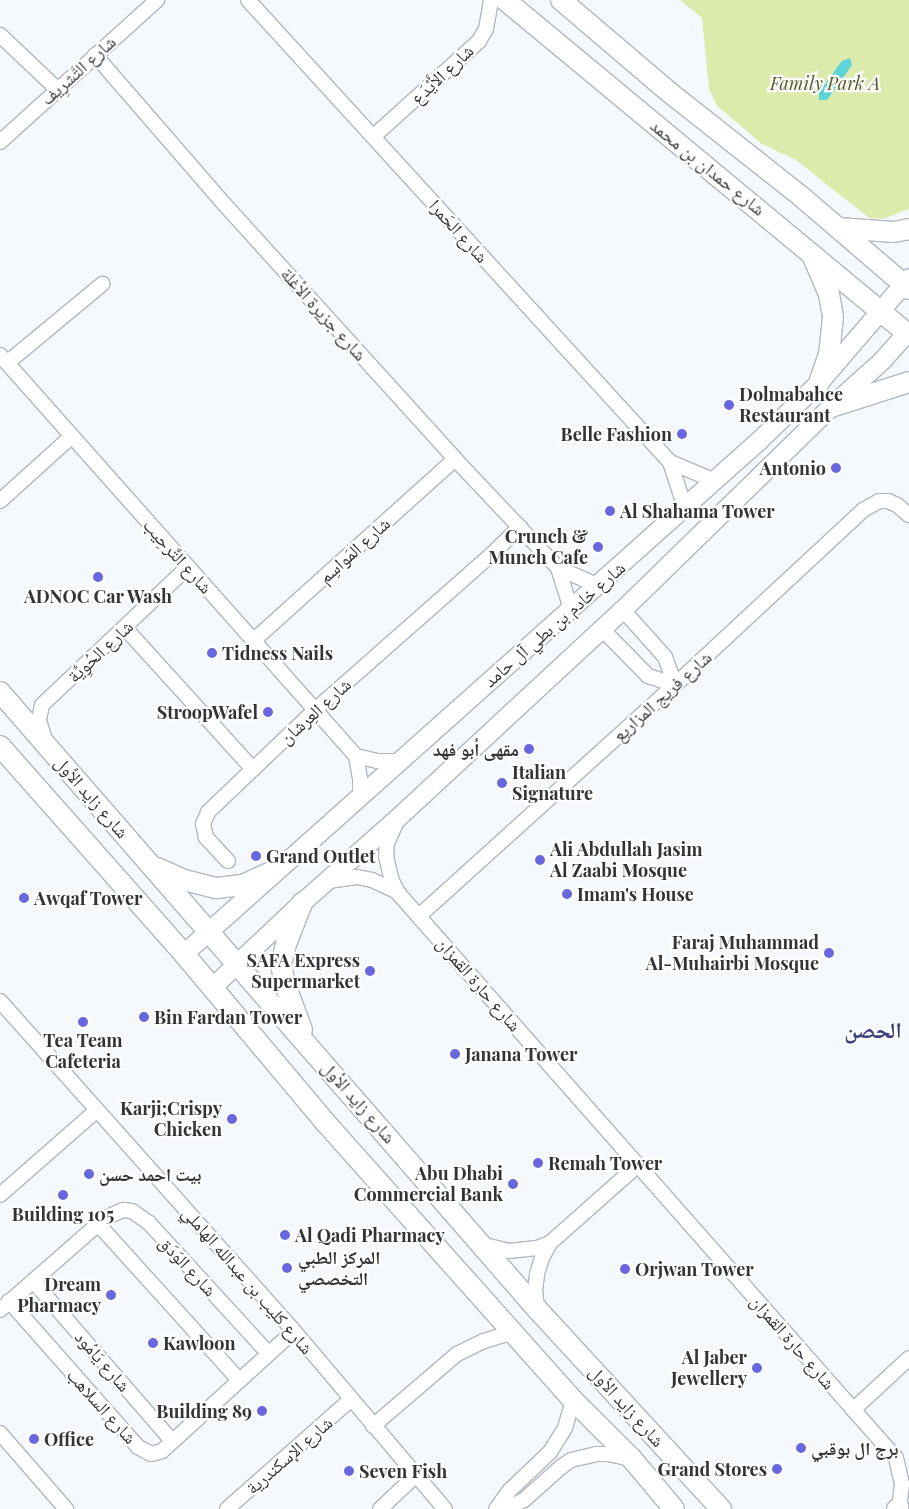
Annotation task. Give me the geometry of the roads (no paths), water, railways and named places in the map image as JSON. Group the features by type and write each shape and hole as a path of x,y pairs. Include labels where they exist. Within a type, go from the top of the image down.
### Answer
{"main road":[{"name":"شارع حمدان بن محمد","path":"505,0 908,333"},
{"name":"شارع حمدان بن محمد","path":"561,0 670,92 907,284"},
{"path":"838,228 894,232 909,229"},
{"path":"809,251 829,294 833,317 829,354 819,383"},
{"path":"832,407 909,382"},
{"name":"شارع زايد الأول","path":"0,692 537,1308 721,1509"},
{"name":"شارع زايد الأول","path":"0,746 184,954 326,1123 573,1400 632,1460 674,1509"},
{"path":"149,864 184,880 218,888 243,885 276,870"},
{"path":"302,903 286,944 281,964 285,984 307,1044"}],"street":[{"name":"شارع التَّشرِيف","path":"0,142 157,0"},
{"name":"شارع الحَمرا","path":"248,0 670,462 685,508"},
{"name":"شارع الأَيْدَع","path":"374,136 479,41 489,19 491,0"},
{"path":"0,35 57,90"},
{"name":"شارع جزيرة الأغلة","path":"95,55 225,205 455,459 558,568 597,585"},
{"path":"4,359 102,284"},
{"name":"شارع خادم بن بطي آل حامد","path":"184,954 398,761 716,481 819,383 880,310 907,284"},
{"name":"شارع خادم بن بطي آل حامد","path":"212,988 239,965 302,903 398,818 623,610 882,361 908,333"},
{"name":"شارع التَّرحِيب","path":"4,359 356,756"},
{"path":"3,493 72,436"},
{"name":"شارع المَواسِم","path":"253,641 455,459"},
{"name":"شارع الحَمرا","path":"670,462 716,481"},
{"name":"شارع فريج المزاريع","path":"420,915 670,690 863,510 879,501 888,501 897,505 909,515"},
{"name":"شارع العِرشان","path":"228,861 206,837 204,818 208,812 315,710 520,527"},
{"name":"شارع الحُوِيَّة","path":"47,745 39,720 42,706 188,567"},
{"name":"شارع جزيرة الأغلة","path":"558,568 571,609"},
{"path":"602,629 648,676 663,681 674,679 666,657 623,610"},
{"path":"125,628 252,768"},
{"path":"360,795 360,780 356,756 377,762 398,761"},
{"name":"شارع حارة القمزان","path":"398,818 390,836 386,856 392,881 398,893"},
{"name":"شارع حارة القمزان","path":"328,881 343,878 365,878 386,885 398,893 420,915 896,1458 902,1484 898,1508"},
{"name":"شارع كليب بن عبدالله الهاملي","path":"0,1002 294,1331 350,1400 445,1509"},
{"path":"0,1195 97,1110"},
{"path":"537,1308 535,1292 537,1274 542,1258 550,1243 638,1165"},
{"name":"شارع الوَدَق","path":"5,1306 102,1221 122,1210 141,1215 268,1353"},
{"path":"102,1221 239,1380"},
{"path":"481,1244 508,1251 523,1251 550,1243"},
{"name":"شارع يَامُود","path":"33,1281 169,1444"},
{"name":"شارع السلاهب","path":"5,1306 141,1450 151,1454 169,1444"},
{"path":"169,1444 294,1331"},
{"path":"373,1426 457,1354 484,1341 513,1332"},
{"path":"853,1410 909,1358"},
{"name":"شارع الإسكندرية","path":"227,1509 350,1400"},
{"path":"496,1509 510,1490 540,1463 554,1447 565,1428 573,1400"},
{"path":"0,1433 66,1509"},
{"path":"506,1509 524,1500 571,1460 596,1454 608,1454 632,1460"},
{"path":"380,1509 395,1504 415,1476"}],"water":[{"path":"850,58 852,65 827,100 819,100 819,92 842,61"}],"place":[{"name":"Dolmabahce Restaurant","path":"729,405"},
{"name":"Belle Fashion","path":"682,434"},
{"name":"Antonio","path":"836,468"},
{"name":"Al Shahama Tower","path":"610,511"},
{"name":"Crunch & Munch Cafe","path":"598,547"},
{"name":"ADNOC Car Wash","path":"98,577"},
{"name":"Tidness Nails","path":"212,653"},
{"name":"StroopWafel","path":"268,712"},
{"name":"مقهى أبو فهد","path":"529,749"},
{"name":"Italian Signature","path":"502,783"},
{"name":"Grand Outlet","path":"256,856"},
{"name":"Ali Abdullah Jasim Al Zaabi Mosque","path":"540,860"},
{"name":"Imam's House","path":"567,894"},
{"name":"Awqaf Tower","path":"24,898"},
{"name":"Faraj Muhammad Al-Muhairbi Mosque","path":"829,953"},
{"name":"SAFA Express Supermarket","path":"370,971"},
{"name":"Bin Fardan Tower","path":"144,1017"},
{"name":"Tea Team Cafeteria","path":"83,1022"},
{"name":"Janana Tower","path":"455,1054"},
{"name":"Karji;Crispy Chicken","path":"232,1119"},
{"name":"Remah Tower","path":"538,1163"},
{"name":"بيت احمد حسن","path":"89,1174"},
{"name":"Abu Dhabi Commercial Bank","path":"513,1184"},
{"name":"Building 105","path":"63,1195"},
{"name":"Al Qadi Pharmacy","path":"285,1235"},
{"name":"المركز الطبي التخصصي","path":"287,1268"},
{"name":"Orjwan Tower","path":"625,1269"},
{"name":"Dream Pharmacy","path":"111,1295"},
{"name":"Kawloon","path":"153,1343"},
{"name":"Al Jaber Jewellery","path":"757,1368"},
{"name":"Building 89","path":"262,1411"},
{"name":"Office","path":"34,1439"},
{"name":"برج ال بوقبي","path":"801,1448"},
{"name":"Grand Stores","path":"777,1469"},
{"name":"Seven Fish","path":"349,1471"}],"district":[{"name":"الحصن","path":"873,1030"}],"park label":[{"name":"Family Park A","path":"825,83"}]}
